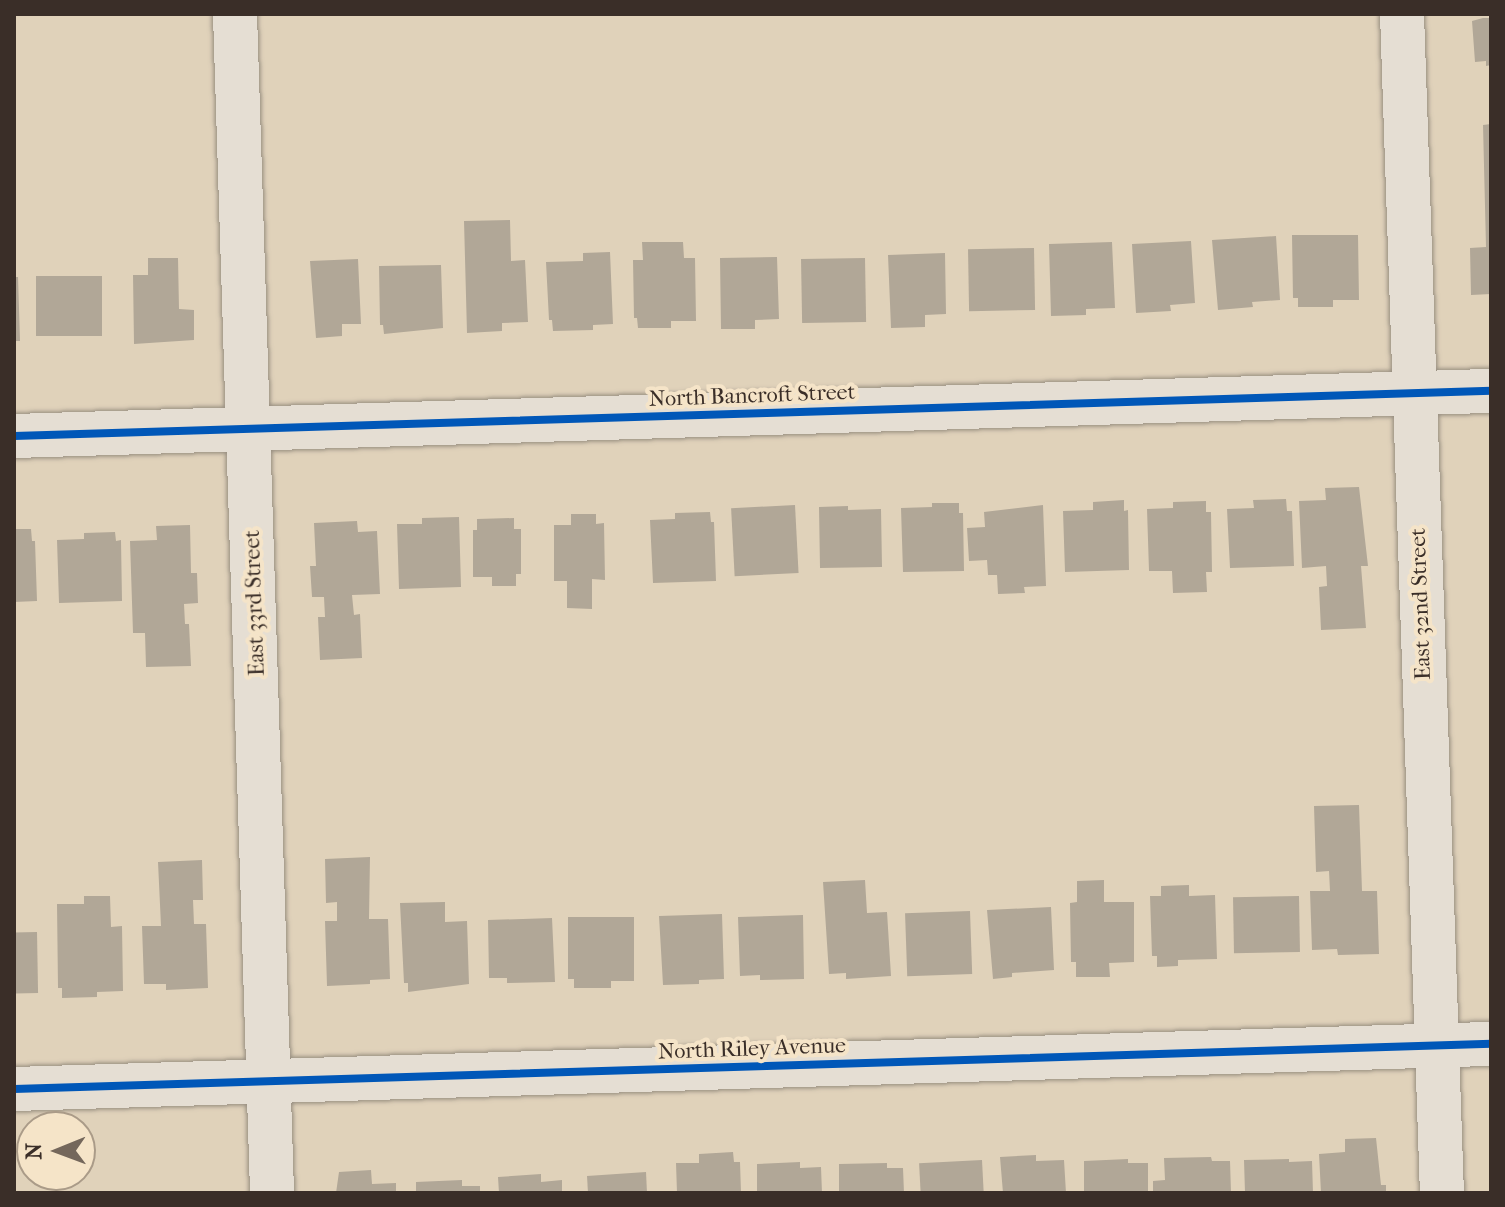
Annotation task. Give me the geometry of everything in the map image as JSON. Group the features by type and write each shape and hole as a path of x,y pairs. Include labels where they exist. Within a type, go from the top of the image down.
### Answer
{"street":[{"name":"East 33rd Street","path":"235,14 272,1193"},
{"name":"East 32nd Street","path":"1402,14 1442,1193"},
{"name":"North Bancroft Street","path":"14,436 1491,391"},
{"name":"North Riley Avenue","path":"14,1089 1491,1044"}],"building":[{"path":"1491,18 1491,65 1486,66 1486,61 1475,62 1472,21"},
{"path":"1491,124 1491,294 1471,295 1470,248 1486,247 1483,125"},
{"path":"510,220 511,261 525,260 528,322 502,323 502,331 467,333 464,221"},
{"path":"1292,235 1358,235 1359,300 1333,300 1333,307 1298,307 1298,298 1293,298"},
{"path":"1276,236 1280,300 1252,302 1253,307 1218,310 1212,240"},
{"path":"1191,241 1195,303 1170,305 1171,311 1136,313 1132,244"},
{"path":"642,242 683,242 684,258 695,258 696,321 671,321 671,328 638,328 637,318 634,318 633,260 643,260"},
{"path":"1112,242 1115,308 1086,309 1086,315 1051,316 1049,244"},
{"path":"1034,248 1035,310 969,311 968,249"},
{"path":"610,252 613,324 593,325 593,330 553,331 552,320 549,320 546,262 583,261 583,253"},
{"path":"945,253 946,314 925,315 925,327 891,328 888,255"},
{"path":"777,257 779,319 755,320 755,329 721,329 720,258"},
{"path":"148,258 178,258 179,309 194,310 194,340 134,344 133,275 148,275"},
{"path":"865,258 866,322 802,323 801,259"},
{"path":"358,259 361,324 342,324 342,336 316,338 310,261"},
{"path":"441,265 443,328 384,334 383,325 380,325 379,266"},
{"path":"36,276 102,276 102,336 36,336"},
{"path":"14,277 18,277 20,341 14,341"},
{"path":"1359,487 1368,566 1361,566 1366,628 1321,630 1319,587 1327,586 1326,566 1302,568 1299,501 1326,500 1325,488"},
{"path":"1286,499 1287,511 1292,511 1294,566 1230,568 1227,509 1254,508 1253,500"},
{"path":"1124,500 1124,511 1128,510 1129,570 1065,572 1063,511 1093,510 1093,502"},
{"path":"1206,501 1206,512 1211,512 1212,572 1206,572 1207,592 1173,593 1172,571 1149,571 1147,509 1173,508 1173,502"},
{"path":"932,503 959,503 959,513 963,513 964,571 903,572 901,508 932,507"},
{"path":"795,505 799,573 735,576 731,508"},
{"path":"1043,505 1046,586 1024,587 1025,593 998,594 997,575 988,575 987,560 969,561 967,528 985,527 984,512"},
{"path":"848,506 848,510 881,509 882,567 820,568 819,507"},
{"path":"710,512 711,522 714,522 716,581 653,583 650,520 675,519 675,513"},
{"path":"571,514 596,514 596,524 604,523 605,580 592,579 592,609 567,608 567,581 554,581 554,525 571,525"},
{"path":"459,517 461,587 399,589 397,524 422,524 422,518"},
{"path":"514,518 514,529 521,529 521,574 516,574 516,586 492,586 492,577 473,577 473,530 477,530 477,519"},
{"path":"357,521 358,532 377,531 380,594 352,595 354,615 360,614 362,658 320,660 318,617 325,617 324,597 312,597 310,566 316,566 314,523"},
{"path":"190,525 191,573 197,573 198,603 184,604 185,624 189,624 191,666 146,667 145,633 133,633 130,541 157,540 156,526"},
{"path":"14,529 31,529 32,541 35,541 37,601 14,602"},
{"path":"115,532 116,541 121,540 122,601 59,603 57,540 84,539 84,533"},
{"path":"1359,805 1362,891 1377,891 1379,954 1338,955 1337,949 1312,950 1310,891 1330,891 1329,871 1316,872 1314,806"},
{"path":"370,857 369,919 388,919 390,979 370,980 370,984 327,986 325,921 337,921 337,902 326,903 325,859"},
{"path":"202,860 203,900 193,900 194,924 206,924 208,988 166,990 166,984 144,984 142,926 161,926 158,862"},
{"path":"865,880 867,913 887,912 891,976 846,979 846,973 829,974 823,882"},
{"path":"1104,880 1104,902 1134,902 1134,962 1109,963 1110,977 1076,977 1076,962 1071,962 1070,903 1077,902 1077,881"},
{"path":"1189,885 1189,896 1215,895 1217,959 1178,960 1178,966 1157,967 1157,956 1152,956 1150,896 1161,896 1161,886"},
{"path":"84,896 110,896 111,927 122,926 123,991 97,992 97,997 62,998 62,988 58,988 57,904 84,904"},
{"path":"1299,896 1300,952 1234,953 1233,897"},
{"path":"445,902 445,922 467,921 469,984 408,992 408,983 404,983 400,903"},
{"path":"1051,907 1054,970 1012,973 1012,977 993,979 987,910"},
{"path":"970,911 972,974 907,976 905,913"},
{"path":"722,914 724,979 699,980 699,984 663,985 659,916"},
{"path":"803,915 804,979 760,980 760,975 740,976 738,917"},
{"path":"568,917 634,917 634,981 611,981 611,988 574,988 574,979 568,979"},
{"path":"552,918 555,982 507,983 507,978 489,978 488,920"},
{"path":"14,932 37,932 38,993 15,993"},
{"path":"1376,1138 1381,1185 1386,1185 1386,1193 1321,1193 1319,1154 1345,1152 1345,1139"},
{"path":"733,1152 734,1162 740,1162 741,1193 677,1193 676,1163 699,1163 699,1154"},
{"path":"1036,1155 1036,1161 1064,1160 1066,1193 1003,1193 1000,1157"},
{"path":"1211,1157 1212,1161 1230,1161 1231,1193 1153,1193 1153,1181 1165,1180 1164,1158"},
{"path":"1128,1159 1128,1163 1148,1163 1148,1193 1084,1193 1084,1161"},
{"path":"1289,1159 1289,1162 1312,1161 1313,1193 1245,1193 1244,1160"},
{"path":"982,1160 984,1193 921,1193 919,1163"},
{"path":"800,1162 800,1168 821,1167 822,1193 757,1193 757,1164"},
{"path":"887,1163 887,1168 903,1168 904,1193 839,1193 839,1164"},
{"path":"371,1170 372,1184 396,1183 396,1193 336,1193 339,1172"},
{"path":"646,1172 647,1193 588,1193 587,1176"},
{"path":"541,1174 541,1182 562,1180 562,1193 499,1193 498,1177"},
{"path":"462,1180 462,1186 480,1186 480,1193 416,1193 416,1182"}],"cycle path":[{"path":"14,436 1491,391"},
{"path":"14,1089 1491,1044"}]}
